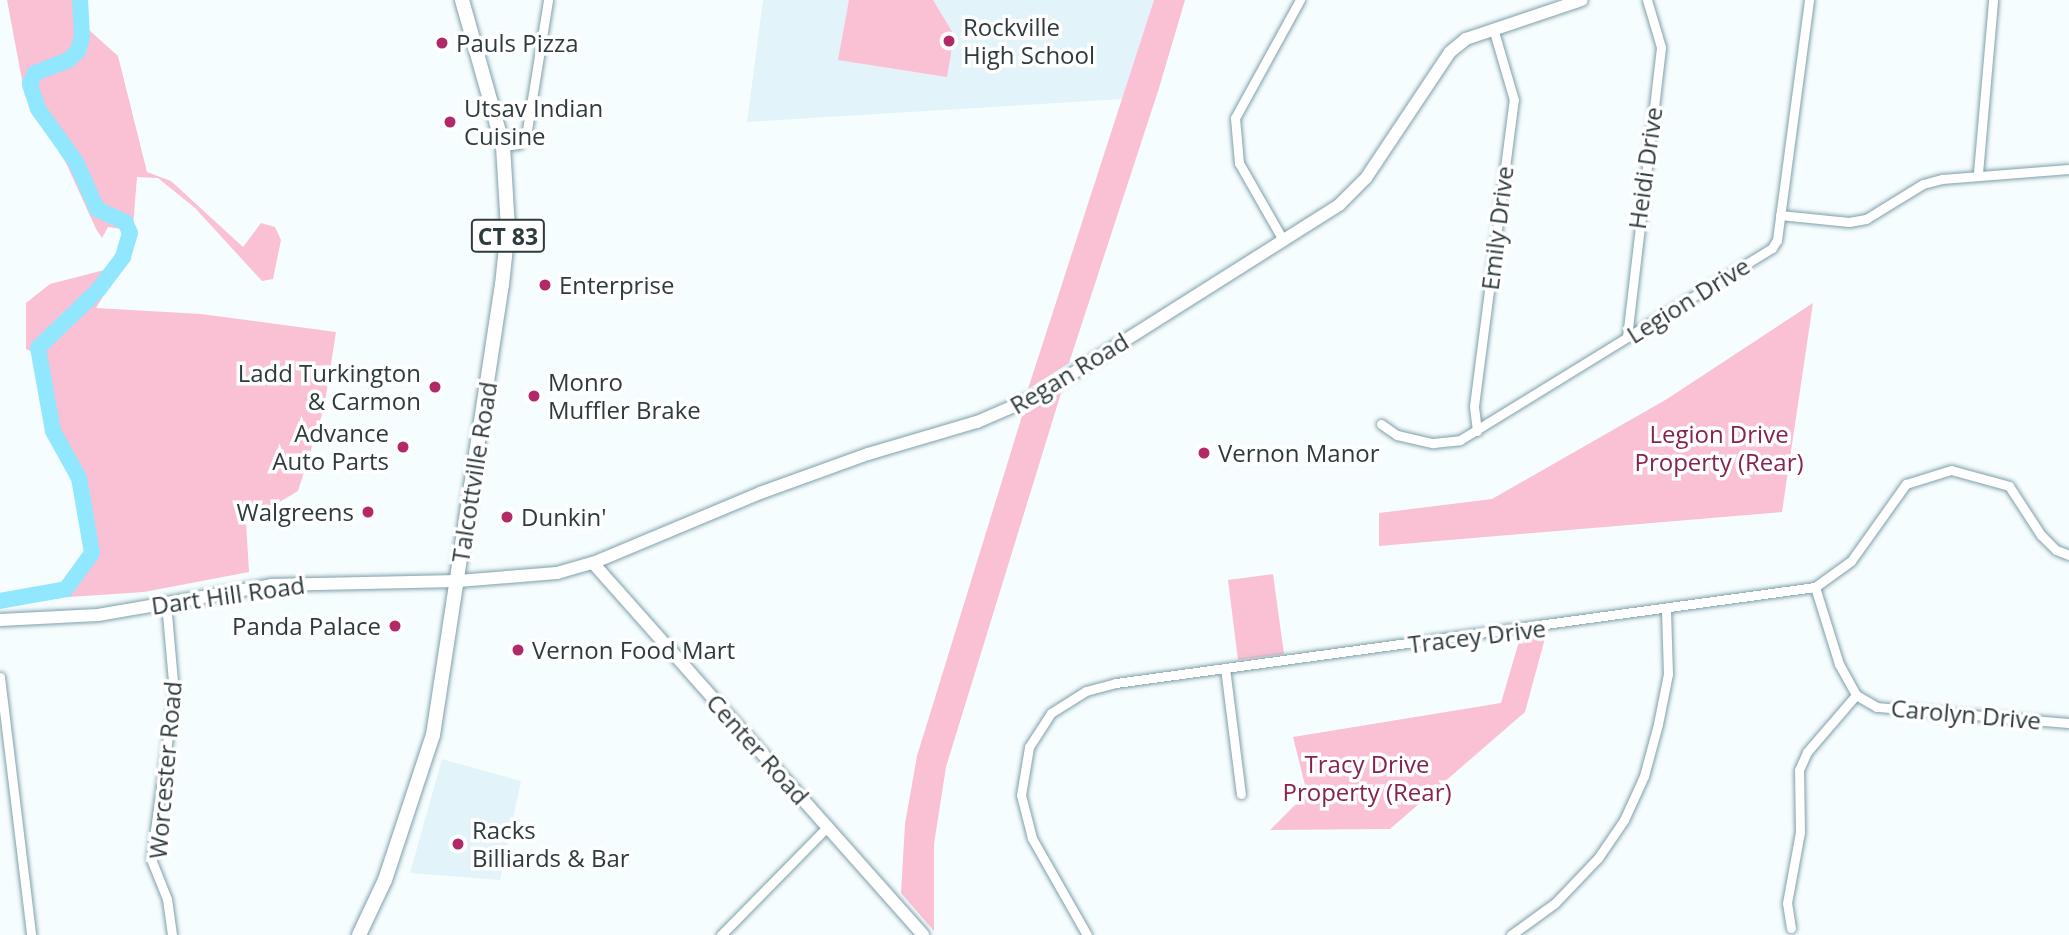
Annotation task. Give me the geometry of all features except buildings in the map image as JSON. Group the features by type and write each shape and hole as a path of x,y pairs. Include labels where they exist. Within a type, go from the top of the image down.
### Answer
{"main road":[{"name":"Talcottville Road","path":"359,935 386,880 433,735 507,242 503,146 462,0"}],"street":[{"path":"503,146 519,144 527,130 548,0"},
{"path":"1283,240 1238,163 1235,118 1300,0"},
{"name":"Regan Road","path":"458,581 556,573 593,563 761,493 1016,407 1283,240 1356,190 1450,52 1493,28 1582,0"},
{"name":"Heidi Drive","path":"1627,337 1661,47 1647,0"},
{"name":"Legion Drive","path":"1381,424 1397,435 1433,443 1460,440 1772,248 1780,215 1809,0"},
{"path":"1978,173 1993,0"},
{"name":"Emily Drive","path":"1477,432 1474,405 1514,100 1493,28"},
{"path":"1780,215 1849,222 1866,219 1923,184 1978,173 2069,169"},
{"name":"Tracey Drive","path":"1087,935 1024,819 1022,772 1029,747 1051,713 1086,691 1225,668 1666,610 1815,587 1851,561 1906,484 1951,470 2010,486 2041,536 2056,550 2069,555"},
{"name":"Center Road","path":"593,563 923,935"},
{"name":"Dart Hill Road","path":"0,622 98,615 271,585 458,581"},
{"name":"Carolyn Drive","path":"1815,587 1839,664 1857,695 1877,707 1921,713 2069,723"},
{"name":"Worcester Road","path":"166,603 174,693 151,859 167,899 172,935"},
{"path":"1511,935 1555,903 1598,858 1624,820 1644,776 1658,724 1668,674 1666,610"},
{"path":"1225,668 1241,794"},
{"path":"0,677 31,935"},
{"path":"1791,928 1787,903 1800,832 1799,770 1807,752 1857,695"},
{"path":"721,935 828,826"}],"shaded area":[{"name":"Rockville High School","path":"763,0 1154,0 1122,99 747,122"},
{"path":"442,759 521,781 500,880 410,873"}],"green space":[{"path":"7,0 82,0 89,30 118,56 147,172 171,181 243,247 261,223 275,227 281,240 273,279 262,281 195,208 158,178 137,177 131,251 96,308 201,314 336,332 324,408 298,491 246,522 249,572 144,592 9,601 66,589 92,553 79,478 55,436 37,354 26,349 26,303 50,284 112,268 125,239 122,229 108,227 102,238 67,165 25,96"},
{"path":"849,0 933,0 954,35 947,77 838,60"},
{"path":"1154,0 1185,0 1159,88 1069,363 1028,389"},
{"name":"Legion Drive Property (Rear)","path":"1813,303 1782,512 1379,546 1379,513 1492,499 1667,399"},
{"path":"1062,390 946,767 934,844 934,931 901,893 905,824 917,756 1022,416"},
{"path":"1273,574 1284,654 1238,660 1228,580"},
{"name":"Tracy Drive Property (Rear)","path":"1548,627 1525,712 1390,829 1270,830 1307,793 1293,737 1501,703 1522,631"}],"waterway":[{"path":"0,601 66,589 92,553 79,478 53,431 38,348 99,289 123,257 130,233 125,222 97,209 76,162 38,109 30,84 35,73 67,61 78,51 82,37 80,0"}],"place":[{"name":"Rockville High School","path":"949,41"},
{"name":"Pauls Pizza","path":"442,43"},
{"name":"Utsav Indian Cuisine","path":"450,122"},
{"name":"Enterprise","path":"545,285"},
{"name":"Ladd Turkington & Carmon","path":"435,387"},
{"name":"Monro Muffler Brake","path":"534,396"},
{"name":"Advance Auto Parts","path":"403,447"},
{"name":"Vernon Manor","path":"1204,453"},
{"name":"Walgreens","path":"368,512"},
{"name":"Dunkin'","path":"507,517"},
{"name":"Panda Palace","path":"395,626"},
{"name":"Vernon Food Mart","path":"518,650"},
{"name":"Racks Billiards & Bar","path":"458,844"}]}
